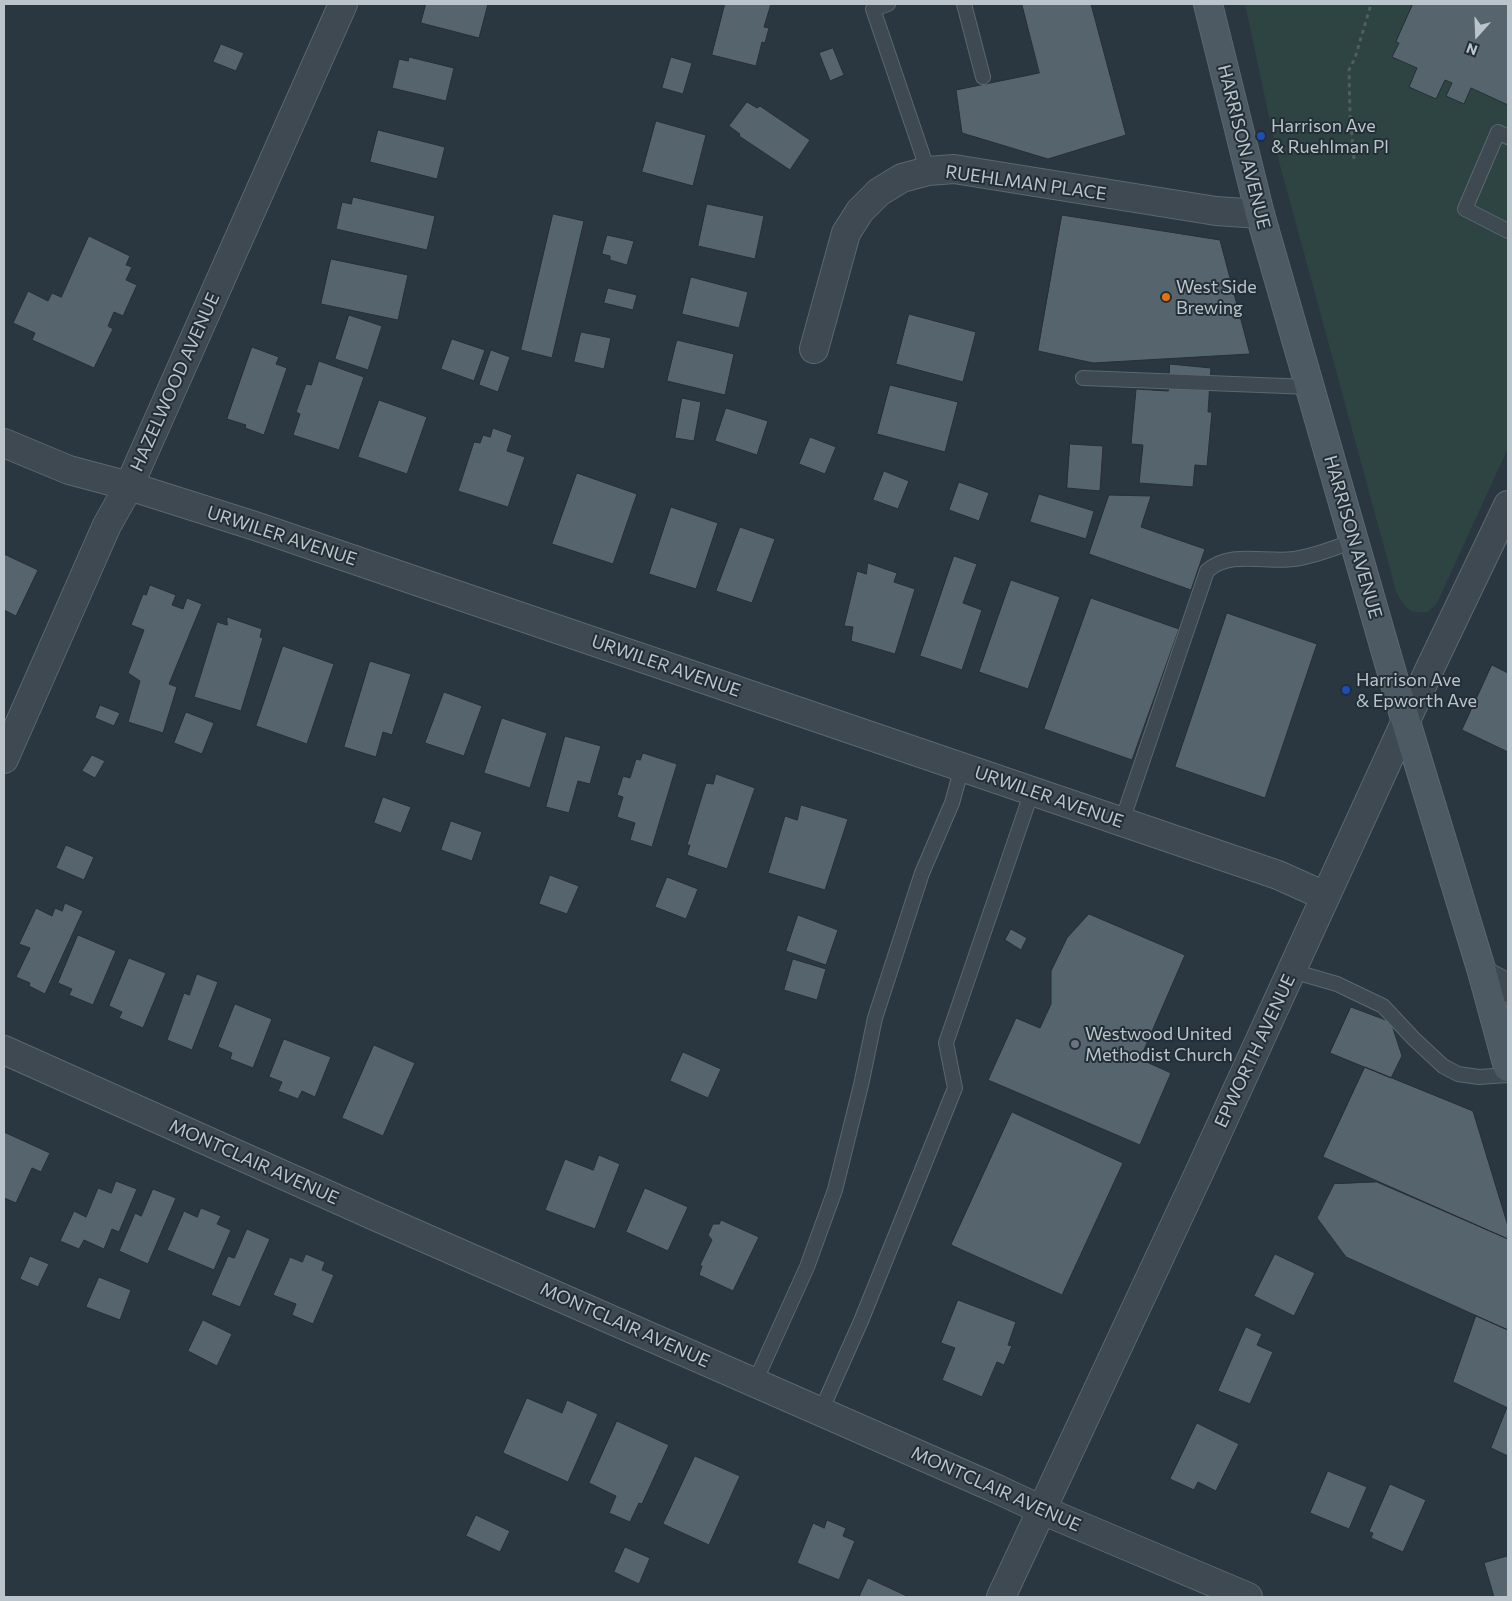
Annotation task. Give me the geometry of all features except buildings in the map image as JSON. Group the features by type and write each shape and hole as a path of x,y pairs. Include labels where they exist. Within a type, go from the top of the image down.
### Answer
{"main road":[{"name":"HARRISON AVENUE","path":"1208,4 1260,214 1406,722 1483,975 1508,1067"}],"street":[{"name":"HAZELWOOD AVENUE","path":"4,759 106,525 129,486 342,4"},
{"name":"RUEHLMAN PLACE","path":"814,349 846,234 860,211 879,192 902,178 928,171 954,169 1216,211 1260,214"},
{"name":"URWILER AVENUE","path":"4,443 69,470 129,486 255,526 1122,821 1278,875 1325,896"},
{"name":"EPWORTH AVENUE","path":"1002,1597 1325,896 1508,505"},
{"path":"1483,975 1508,988"},
{"name":"MONTCLAIR AVENUE","path":"4,1050 997,1488 1042,1510 1248,1597"}],"lane":[{"path":"888,4 873,9 928,171"},
{"path":"964,4 983,77"},
{"path":"1508,136 1498,132 1465,209 1508,231"},
{"path":"1083,378 1310,387"},
{"path":"1122,821 1207,571 1215,564 1237,559 1291,560 1314,556 1354,541"},
{"path":"755,1382 807,1267 835,1190 861,1085 875,1018 922,873 952,803 962,767"},
{"path":"821,1411 862,1321 955,1088 946,1042 1032,791"},
{"path":"1292,970 1337,984 1383,1006 1442,1066 1458,1074 1479,1077 1508,1076"}],"path":[{"path":"1354,159 1350,115 1349,70 1355,58 1371,4"}],"green space":[{"path":"1245,4 1508,4 1508,448 1437,603 1428,612 1411,611 1402,602 1396,591 1277,154"}],"place":[{"name":"Harrison Ave & Ruehlman Pl","path":"1261,136"},
{"name":"West Side Brewing","path":"1166,297"},
{"name":"Harrison Ave & Epworth Ave","path":"1346,690"},
{"name":"Westwood United Methodist Church","path":"1075,1044"}]}
